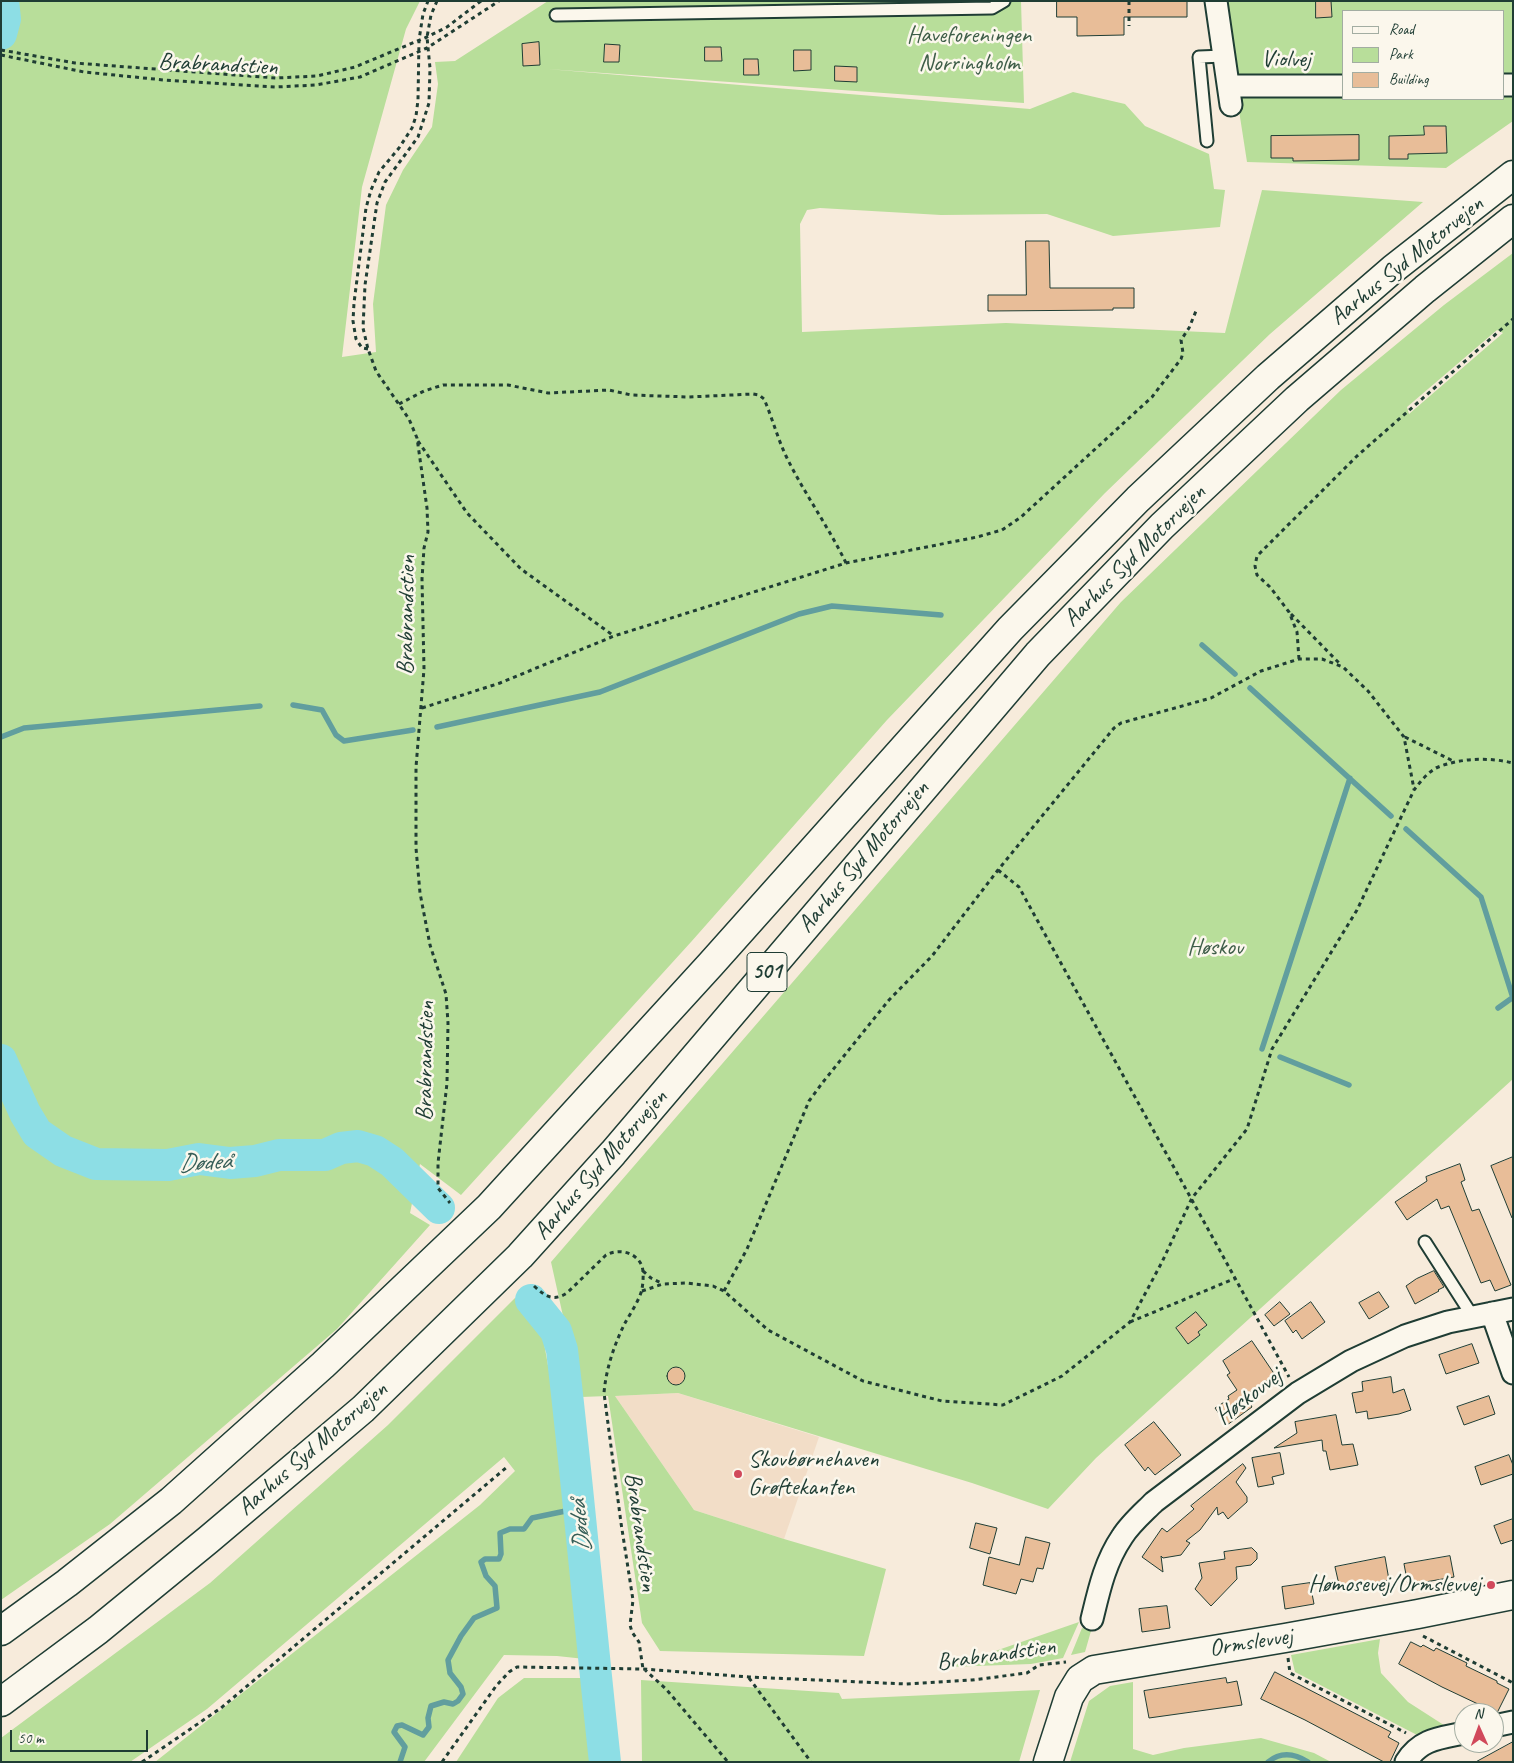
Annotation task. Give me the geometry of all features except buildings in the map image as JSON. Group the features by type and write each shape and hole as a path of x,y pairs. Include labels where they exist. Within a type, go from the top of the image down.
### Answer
{"main road":[{"name":"Aarhus Syd Motorvejen","path":"1,1631 67,1583 171,1501 323,1365 482,1214 704,971 1010,629 1132,506 1268,377 1393,269 1513,175"},
{"name":"Aarhus Syd Motorvejen","path":"1,1702 98,1630 208,1540 355,1415 520,1256 613,1153 1038,654 1162,526 1297,398 1425,289 1513,219"},
{"name":"Ormslevvej","path":"1094,1670 1285,1638 1513,1595"},
{"path":"1048,1762 1069,1697 1080,1679 1094,1670"}],"street":[{"path":"1216,1 1224,56"},
{"name":"Violvej","path":"1224,56 1230,95 1342,86"},
{"name":"Høskovvej","path":"1092,1619 1101,1581 1110,1559 1122,1537 1137,1518 1154,1502 1298,1393 1351,1361 1405,1336 1448,1322 1513,1309"},
{"path":"1483,1315 1513,1373"},
{"path":"1406,1762 1414,1750 1425,1742 1454,1735"}],"lane":[{"path":"556,16 992,8 1004,1"},
{"path":"1207,141 1199,57 1224,56"},
{"path":"1425,1242 1483,1315"}],"path":[{"path":"368,349 362,348 356,339 353,321 366,208 379,172 399,148 412,128 416,116 419,40 423,14 428,1"},
{"name":"Brabrandstien","path":"437,1 427,37 430,68 428,103 418,137 385,182 377,203 365,285 363,328 376,370 409,420 417,438 424,476 428,524 422,579 424,660 422,708 416,767 416,848 420,893 430,945 446,994 448,1023 447,1083 438,1163 438,1188 450,1203"},
{"path":"1,50 75,63 276,78 317,76 355,67 427,37 447,27 481,1"},
{"name":"Brabrandstien","path":"1,55 84,72 164,80 276,88 316,86 360,77 427,48 499,1"},
{"path":"1129,1 1129,26"},
{"path":"422,708 500,683 614,636 846,562 986,535 1002,530 1021,517 1152,397 1181,359 1183,353 1180,340 1189,328 1196,311"},
{"path":"1455,762 1404,737 1368,691 1288,612 1270,587 1257,575 1255,566 1257,556 1357,456 1513,320"},
{"path":"399,404 424,390 443,385 508,385 548,393 609,390 631,395 760,395 764,398 786,454 817,511 834,536 846,562"},
{"path":"417,438 466,513 521,569 614,636"},
{"path":"1288,612 1297,632 1299,659"},
{"path":"724,1291 751,1241 809,1101 889,1000 932,956 998,870 1114,728 1121,723 1211,698 1261,671 1299,659 1322,660 1344,667"},
{"path":"1404,737 1414,790"},
{"path":"1130,1322 1162,1262 1192,1198 1248,1129 1272,1049 1357,910 1414,790 1435,769 1455,762 1496,759 1513,763"},
{"path":"998,870 1019,887 1298,1393"},
{"path":"534,1286 548,1297 559,1298 567,1293 606,1255 613,1251 626,1252 633,1256 639,1261 643,1271 651,1278 663,1284"},
{"name":"Brabrandstien","path":"643,1271 642,1291 621,1330 606,1372 604,1393 633,1600 630,1625 632,1632 639,1642 643,1669 748,1677 906,1684 972,1680 1026,1673 1039,1665 1065,1662 1094,1670"},
{"path":"642,1291 663,1284 701,1284 713,1286 724,1291 768,1330 863,1381 942,1402 1003,1404 1062,1376 1130,1322 1236,1278"},
{"path":"142,1762 222,1708 507,1467"},
{"path":"1418,1614 1423,1637 1513,1684"},
{"path":"1285,1638 1290,1673 1425,1742"},
{"path":"442,1762 496,1686 509,1672 517,1668 559,1667 643,1669 666,1689 728,1762"},
{"path":"748,1677 810,1762"}],"shaded area":[{"name":"Skovbørnehaven Grøftekanten","path":"678,1393 819,1437 784,1539 694,1510 615,1396"}],"green space":[{"name":"Haveforeningen Norringholm","path":"1,1 420,1 406,29 362,187 342,357 376,352 373,304 386,205 403,170 432,127 438,84 435,62 455,61 548,1 1021,1 1024,103 547,69 1030,109 1073,92 1125,104 1145,126 1209,154 1214,189 1225,190 1220,227 1113,236 1047,214 941,215 820,208 807,210 800,224 802,332 1006,323 1225,333 1262,190 1423,202 1270,334 1105,493 887,720 691,942 461,1195 420,1164 410,1213 430,1225 337,1329 110,1524 1,1600"},
{"path":"1222,1 1513,1 1513,121 1446,168 1247,162"},
{"name":"Høskov","path":"1513,253 1513,1079 1096,1458 1048,1509 972,1483 678,1393 615,1396 694,1510 886,1569 864,1656 660,1651 642,1623 608,1396 581,1397 551,1262 1121,602 1341,390 1444,305","holes":["1497,330 1503,333 1409,414 1407,407"]},
{"path":"515,1298 540,1321 557,1415 585,1659 557,1656 504,1655 424,1762 155,1762 480,1505 515,1471 504,1457 207,1709 130,1762 1,1762 1,1738 210,1583 388,1425"},
{"path":"1079,1622 1063,1658 1031,1664 949,1667"},
{"path":"1082,1628 1091,1631 1085,1652 1071,1655"},
{"path":"1380,1639 1378,1653 1381,1673 1408,1702 1450,1729 1421,1737 1295,1672 1291,1655"},
{"path":"524,1678 585,1678 613,1762 456,1762 498,1698"},
{"path":"641,1680 839,1693 842,1699 1040,1690 1019,1762 642,1762"},
{"path":"1133,1682 1133,1749 1153,1755 1184,1748 1261,1738 1314,1753 1331,1762 1070,1762 1089,1701 1110,1686"}],"waterway":[{"name":"Dødeå","path":"1,34 5,19 3,1"},
{"path":"437,727 600,692 799,614 832,606 941,615"},
{"path":"1202,645 1235,674"},
{"path":"1250,688 1391,816"},
{"path":"293,705 322,710 336,735 344,741 413,730"},
{"path":"1,737 24,728 260,706"},
{"path":"1262,1049 1350,778"},
{"path":"1406,829 1481,897 1513,998"},
{"path":"1498,1008 1512,998"},
{"path":"1280,1057 1349,1085"},
{"name":"Dødeå","path":"1,1060 25,1113 37,1133 63,1151 96,1164 168,1165 199,1159 230,1163 255,1161 279,1155 325,1155 341,1148 358,1146 375,1151 392,1162 439,1208"},
{"name":"Dødeå","path":"531,1300 556,1331 562,1350 605,1762"},
{"path":"400,1762 405,1747 394,1732 397,1726 402,1725 423,1735 429,1727 428,1718 431,1706 444,1702 453,1704 463,1694 461,1687 450,1673 448,1660 461,1636 474,1618 497,1608 495,1586 486,1576 481,1562 485,1559 499,1559 501,1554 500,1533 510,1529 524,1529 532,1518 580,1508"},
{"path":"1268,1762 1282,1755 1292,1755 1308,1762"}],"place":[{"name":"Skovbørnehaven Grøftekanten","path":"738,1474"},
{"name":"Hømosevej/Ormslevvej","path":"1491,1585"}]}
